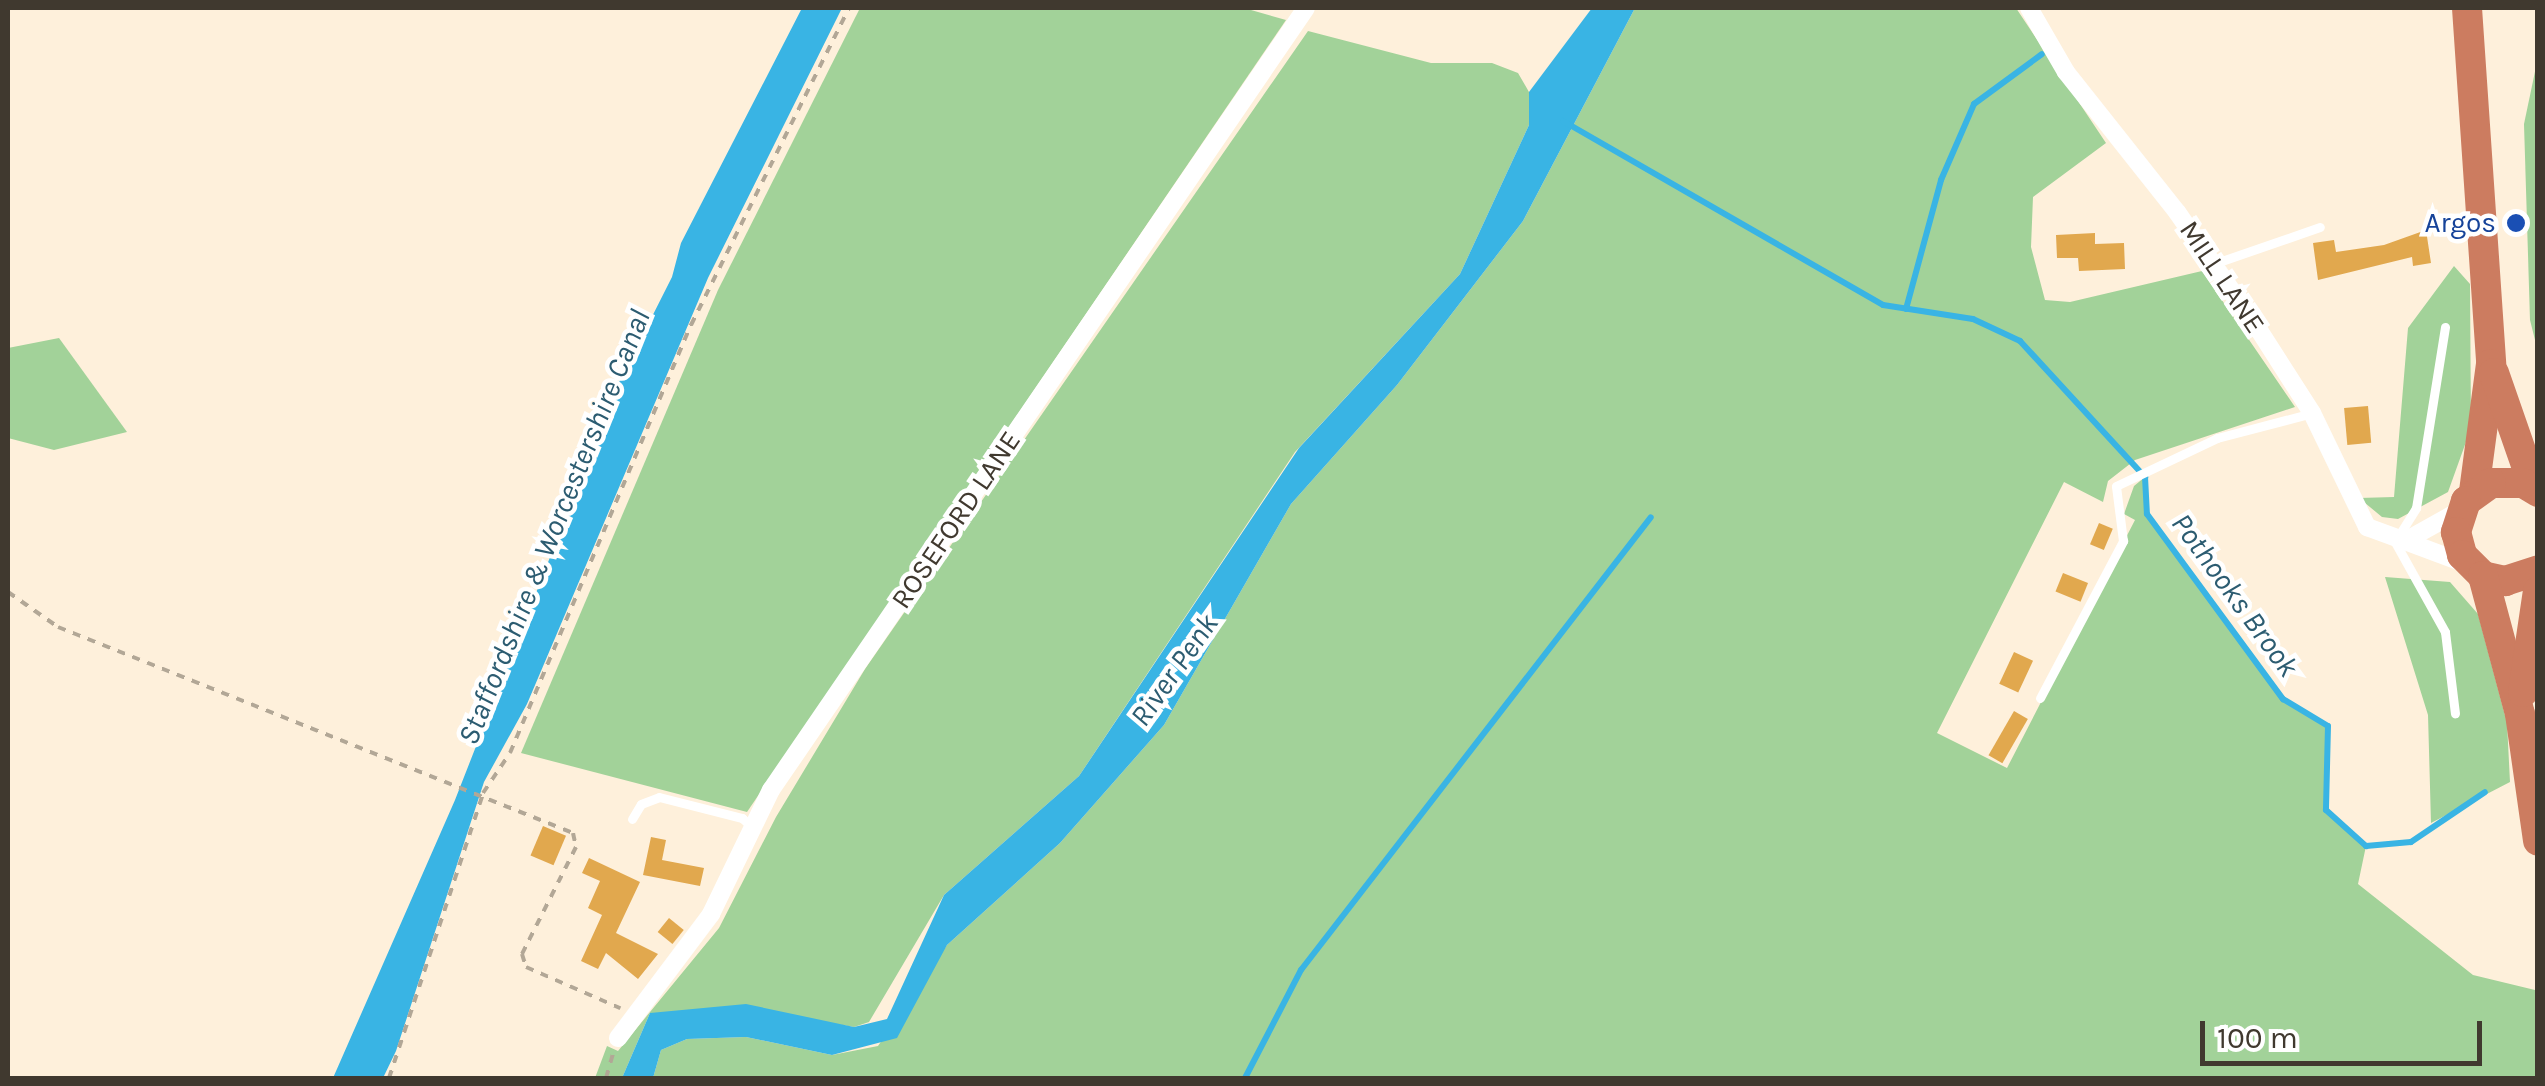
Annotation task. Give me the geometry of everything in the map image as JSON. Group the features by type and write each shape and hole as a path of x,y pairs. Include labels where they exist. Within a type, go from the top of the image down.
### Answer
{"highway":[{"path":"2467,8 2490,364 2457,544 2476,570 2520,714 2538,841"},
{"path":"2490,364 2536,490"},
{"path":"2467,502 2504,480 2536,490"},
{"path":"2476,570 2505,581 2538,570"},
{"path":"2520,714 2538,592"}],"street":[{"name":"ROSEFORD LANE","path":"618,1038 633,1014 680,961 755,830 771,790 1306,8"},
{"name":"MILL LANE","path":"2029,8 2066,72 2213,264 2312,413 2367,527 2476,570"},
{"path":"2400,542 2467,502"}],"lane":[{"path":"2213,264 2320,227"},
{"path":"2445,326 2416,508 2400,542 2445,632 2455,713"},
{"path":"2040,698 2123,541 2114,493 2124,481 2152,465 2312,413"},
{"path":"632,819 641,804 659,797 742,818 755,830"}],"path":[{"path":"389,1078 483,793 510,753 691,325 849,8"},
{"path":"8,592 58,627 573,832 576,848 522,954 526,966 633,1014"},
{"path":"606,1078 618,1038"}],"green space":[{"path":"860,8 1244,8 1286,20 747,812 521,753 718,290"},
{"path":"1635,8 2016,8 2106,143 2033,197 2031,247 2045,300 2070,302 2202,271 2295,407 2135,460 2108,481 2103,502 2064,482 1937,733 2007,768 2135,520 2124,514 2134,486 2145,477 2147,514 2283,699 2328,726 2326,810 2366,846 2358,884 2473,975 2535,990 2537,1078 653,1078 661,1050 687,1039 746,1037 832,1055 878,1046 947,945 1060,843 1164,725 1291,504 1397,385 1523,221"},
{"path":"1308,31 1431,63 1492,63 1518,73 1529,92 1529,125 1460,274 1295,452 1079,776 944,895 869,1022 854,1027 800,1018 650,1013 622,1078 595,1078 607,1046 618,1051 719,928 776,817 865,669"},
{"path":"2537,62 2537,348 2530,320 2524,124"},
{"path":"2454,266 2470,284 2471,428 2448,492 2398,519 2382,517 2359,498 2394,497 2408,328"},
{"path":"59,338 127,432 54,450 8,438 8,348"},
{"path":"2385,577 2450,582 2478,614 2507,723 2510,782 2431,823 2428,715"}],"water":[{"path":"802,8 842,8 708,278 527,704 484,782 396,1051 383,1078 333,1078 455,800 617,386 672,277 681,243"},
{"name":"River Penk","path":"1592,8 1635,8 1523,221 1397,385 1291,504 1164,725 1060,843 947,945 897,1038 832,1055 746,1037 687,1039 661,1050 653,1078 622,1078 650,1013 746,1004 854,1027 887,1019 944,895 1079,776 1299,448 1460,274 1529,125 1529,92"}],"building":[{"path":"2426,230 2431,263 2413,266 2412,257 2318,280 2313,243 2334,240 2336,252 2384,245"},
{"path":"2095,233 2095,244 2124,243 2125,269 2079,271 2078,258 2057,258 2056,235"},
{"path":"2368,406 2371,443 2347,445 2344,408"},
{"path":"2099,523 2113,529 2104,550 2090,544"},
{"path":"2063,573 2088,583 2081,602 2056,592"},
{"path":"2014,652 2033,661 2018,693 1999,684"},
{"path":"2014,711 2028,719 2002,763 1988,755"},
{"path":"543,826 566,836 554,865 530,855"},
{"path":"651,837 666,840 662,860 704,868 700,886 643,875"},
{"path":"589,858 640,882 616,933 658,954 638,979 606,953 598,969 581,961 602,915 588,908 600,881 582,873"},
{"path":"669,918 684,930 672,944 658,932"}],"waterway":[{"path":"1906,309 1941,180 1974,104 2042,54"},
{"name":"Pothooks Brook","path":"1563,121 1883,305 1973,319 2020,341 2145,477 2147,514 2283,699 2328,726 2326,810 2366,846 2411,842 2485,792"},
{"path":"1245,1078 1301,970 1651,517"}],"place":[{"name":"Argos","path":"2516,223"}],"water label":[{"name":"Staffordshire & Worcestershire Canal","path":"554,527"}]}
